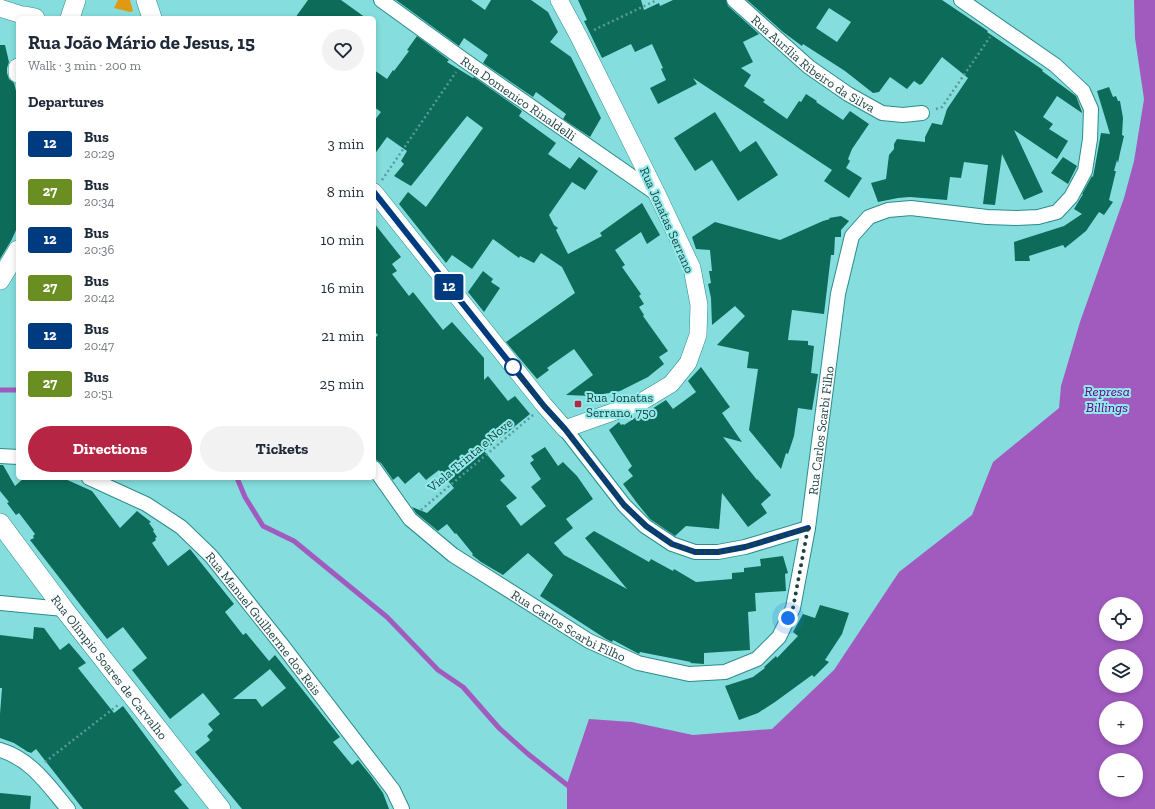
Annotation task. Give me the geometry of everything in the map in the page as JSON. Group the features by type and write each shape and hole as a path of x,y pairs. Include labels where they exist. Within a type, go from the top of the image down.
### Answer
{"main road":[{"path":"71,16 76,0"},
{"path":"146,0 151,16"},
{"path":"0,280 16,253"},
{"name":"Rua Olímpio Soares de Carvalho","path":"0,523 64,609 222,809"}],"street":[{"name":"Rua Domenico Rinaldelli","path":"381,0 464,60 657,194"},
{"name":"Rua Jonatas Serrano","path":"559,0 657,194 692,268 699,305 698,335 688,363 671,384 641,402 565,429"},
{"name":"Rua Aurília Ribeiro da Silva","path":"734,0 809,67 848,94 882,112 903,115 922,113"},
{"name":"Rua Carlos Scarbi Filho","path":"376,471 410,519 453,555 588,641 638,663 688,674 725,672 757,659 779,637 793,608 808,528 838,294 852,236 869,217 888,210 911,208 980,216 1016,218 1044,216 1057,212 1071,197 1085,171 1090,139 1091,109 1083,91 1055,65 961,0"},
{"path":"0,8 25,16"},
{"path":"376,195 544,406 565,429 624,505 646,526 672,544 695,552 718,552 745,547 808,528"},
{"path":"0,456 16,457"},
{"name":"Rua Manuel Guilherme dos Reis","path":"93,480 146,504 181,527 211,556 282,645 393,790 402,809"},
{"path":"0,603 64,609"},
{"path":"0,750 17,757 36,770 68,809"}],"path":[{"path":"579,37 657,0"},
{"path":"922,113 942,107 998,25"},
{"path":"376,189 464,60"},
{"name":"Viela Trinta e Nove","path":"410,519 544,406"},
{"path":"36,770 132,694"}],"shaded area":[{"path":"118,0 130,0 133,11 130,12 114,8"}],"water":[{"name":"Represa Billings","path":"1134,0 1155,0 1155,809 567,809 567,784 589,719 632,722 693,735 772,729 834,670 899,572 972,515 993,462 1059,408 1061,386 1080,322 1124,198 1134,161 1144,99 1135,38"}],"building":[{"path":"308,0 341,0 363,16 296,16"},
{"path":"396,0 471,0 485,10 491,0 531,0 548,12 558,32 550,42 571,57 601,118 590,137 563,119 566,114 536,92 533,97 483,63 488,55 464,38 459,46"},
{"path":"578,0 641,0 644,10 659,3 660,6 673,0 726,0 728,6 759,34 743,42 753,62 741,68 751,75 744,86 765,100 763,102 787,119 799,101 801,102 806,94 843,120 850,111 869,124 852,149 848,159 850,161 846,168 862,178 849,198 824,181 832,170 693,78 697,84 658,104 650,88 666,80 661,69 663,68 652,44 635,52 631,44 602,58 584,21 587,20"},
{"path":"747,0 942,0 1043,70 1042,71 1076,96 1082,113 1057,96 1043,117 1053,124 1049,129 1068,141 1057,159 1014,130 1043,192 1024,200 1002,154 995,205 983,204 988,165 964,162 961,178 950,177 947,200 910,197 878,202 871,183 886,179 889,155 894,149 894,144 897,139 925,142 925,137 932,123 942,125 947,109 968,78 942,57 922,84 920,85 914,81 907,89 890,77 879,92 873,93 845,71 803,44 802,46 783,32","holes":["829,8 851,22 837,42 816,28"]},
{"path":"417,36 449,60 447,62 473,78 474,77 522,111 519,116 556,143 548,154 570,169 579,157 598,171 585,190 572,182 549,215 554,225 558,228 556,230 568,254 602,236 600,233 642,203 660,235 647,244 641,232 615,250 625,265 622,267 641,294 639,296 644,304 639,307 644,315 643,316 668,351 659,357 664,364 648,377 620,391 592,396 566,395 593,375 574,349 547,368 549,370 537,379 506,342 575,293 562,267 541,253 534,263 520,256 519,258 493,239 472,269 452,255 446,263 399,204 408,192 426,207 483,128 467,116 411,186 394,176 404,164 401,161 407,151 387,137 376,152 376,118 381,112 376,108 376,71 387,79 409,51 407,50"},
{"path":"0,45 5,45 9,62 7,73 9,79 14,83 16,91 16,230 0,259"},
{"path":"1109,87 1113,97 1116,96 1118,101 1120,101 1123,118 1122,135 1124,136 1118,163 1117,160 1114,171 1116,171 1109,200 1113,202 1104,215 1099,212 1086,231 1065,248 1063,245 1029,256 1030,261 1015,261 1014,242 1064,226 1082,214 1074,209 1092,176 1093,177 1101,133 1110,134 1097,91"},
{"path":"715,112 740,152 756,141 778,175 738,201 712,160 695,171 674,138"},
{"path":"1063,157 1077,166 1068,184 1051,173"},
{"path":"841,216 849,221 841,230 841,237 835,237 834,255 831,255 824,314 792,310 788,340 808,341 808,345 814,346 811,373 818,374 812,410 798,408 794,436 788,454 786,453 781,469 749,430 758,369 747,368 749,352 717,345 745,316 735,306 712,325 711,298 708,284 711,283 709,271 712,271 710,250 696,249 692,237 715,222 780,240 830,219 829,218"},
{"path":"376,226 401,257 392,264 397,271 392,274 409,296 413,292 443,330 452,322 484,358 484,380 488,376 508,401 515,396 530,414 484,451 505,476 500,480 517,498 506,506 521,526 546,506 531,487 541,479 530,463 534,460 531,456 545,447 558,466 563,462 577,476 593,499 566,519 573,528 554,543 564,555 627,589 585,538 594,531 649,562 651,559 673,571 674,569 696,582 732,579 732,573 744,572 744,568 761,566 760,559 783,556 788,573 785,574 786,591 755,593 756,611 748,612 750,650 704,653 704,664 690,663 691,662 640,652 639,654 613,640 612,642 606,639 540,596 553,575 528,553 503,575 472,555 473,554 447,524 438,531 416,513 412,507 427,513 454,488 439,470 426,480 419,472 405,484 398,476 393,480 381,463 376,459 376,337 378,335 376,333"},
{"path":"483,271 493,279 491,282 500,288 484,312 468,292"},
{"path":"701,367 730,407 722,413 742,442 723,437 757,480 771,495 761,504 767,513 748,527 722,493 719,529 686,526 675,536 650,519 623,484 633,476 628,470 632,466 609,430 619,422 621,425 624,425 666,400 673,409 696,392 688,381"},
{"path":"0,465 3,465 15,486 22,480 67,480 92,491 120,528 137,511 151,522 149,523 157,537 152,543 168,566 190,549 234,604 225,612 243,635 246,633 269,661 275,655 340,737 333,742 352,765 358,760 371,776 383,793 389,809 242,809 195,752 210,740 207,736 213,730 208,724 220,714 203,693 170,719 132,670 147,658 123,627 107,639 30,540 34,538 33,536 35,534 19,513 16,515 7,503 9,502 0,491","holes":["270,669 286,688 262,707 256,699 233,699"]},
{"path":"820,605 849,613 842,634 825,660 829,662 814,677 812,675 758,713 739,720 725,686 753,677 765,668 764,667 776,656 777,658 798,636 793,632 803,614 815,618"},
{"path":"34,627 44,628 60,650 69,643 86,663 78,668 114,713 123,706 182,785 174,791 189,809 83,809 36,749 31,753 14,743 0,738 2,688 0,688 0,635 33,639"},
{"path":"0,793 31,796 30,809 0,809"}],"waterway":[{"path":"0,390 16,390"},
{"path":"238,480 245,497 263,526 294,541 387,617 438,670 463,687 499,728 528,754 571,788"}],"bus line":[{"name":"12","path":"376,195 544,406 565,429 601,474 624,505 646,526 672,544 695,552 718,552 745,547 808,528"}],"place":[{"name":"Rua Jonatas Serrano, 750","path":"578,404"}],"route":[{"path":"513,367 512,366 544,406 565,429 624,505 646,526 672,544 695,552 718,552 745,547 808,528 793,608 788,618"}]}
